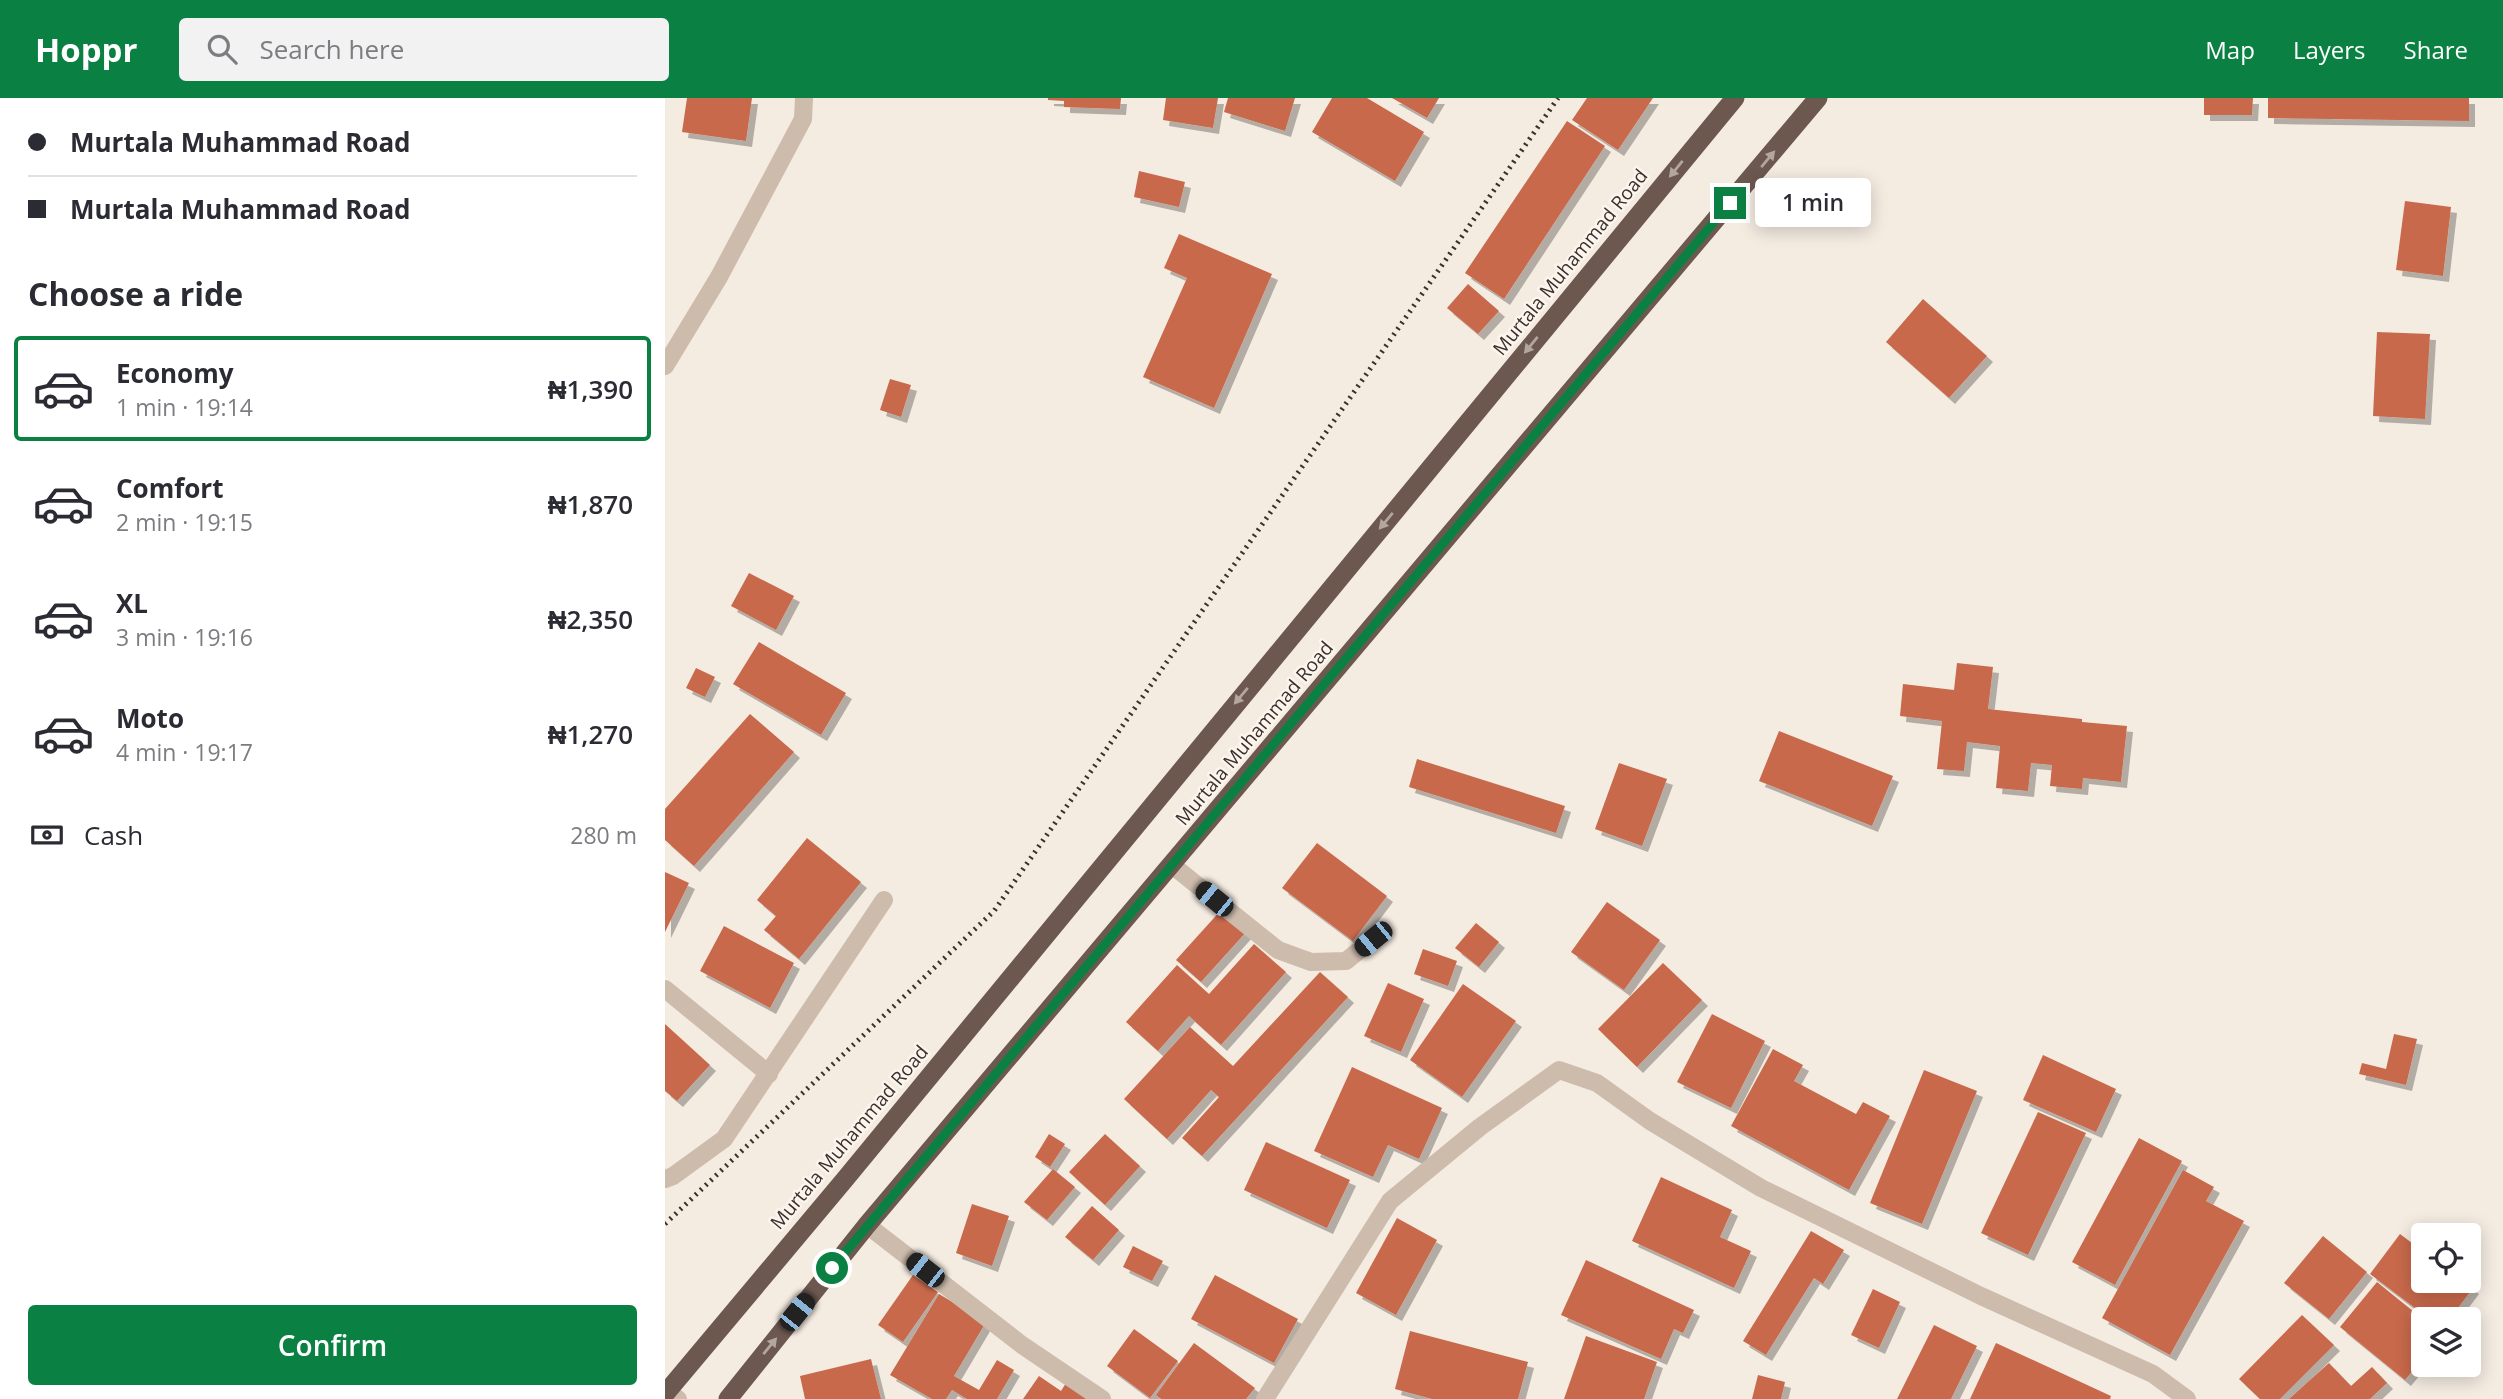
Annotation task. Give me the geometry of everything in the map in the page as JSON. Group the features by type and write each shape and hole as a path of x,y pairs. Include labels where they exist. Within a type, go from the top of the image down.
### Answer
{"highway":[{"name":"Murtala Muhammad Road","path":"671,1394 1735,98"},
{"name":"Murtala Muhammad Road","path":"728,1399 867,1225 1818,98"}],"street":[{"path":"665,366 719,277 803,119 804,98"},
{"path":"1172,865 1277,950 1311,962 1346,961 1373,939"},
{"path":"665,1180 724,1139 884,900"},
{"path":"665,989 769,1074"},
{"path":"1265,1399 1390,1201 1480,1127 1559,1070 1597,1083 1650,1121 1761,1188 1982,1296 2153,1374 2187,1399"},
{"path":"867,1225 1022,1345 1102,1399"}],"building":[{"path":"687,98 752,98 746,141 682,132"},
{"path":"1048,98 1121,98 1120,109 1064,107 1064,101"},
{"path":"1166,98 1218,98 1213,128 1163,120"},
{"path":"1228,98 1295,98 1285,131 1224,112"},
{"path":"1332,98 1367,98 1424,132 1395,181 1312,132"},
{"path":"1392,98 1439,98 1427,118"},
{"path":"1587,98 1653,98 1618,150 1572,120"},
{"path":"2204,98 2253,98 2252,115 2204,115"},
{"path":"2268,98 2469,98 2469,121 2268,118"},
{"path":"1567,121 1605,146 1504,299 1465,273"},
{"path":"1139,171 1185,182 1179,207 1134,197"},
{"path":"2405,201 2451,207 2443,276 2396,270"},
{"path":"1179,234 1272,274 1214,408 1143,377 1187,278 1164,268"},
{"path":"1468,284 1499,311 1478,334 1447,308"},
{"path":"1923,299 1987,356 1949,398 1886,342"},
{"path":"2377,332 2430,334 2425,419 2373,416"},
{"path":"890,379 911,385 901,417 880,410"},
{"path":"749,573 794,596 776,630 731,606"},
{"path":"759,642 846,693 821,735 733,684"},
{"path":"1957,663 1993,667 1988,709 2127,726 2121,782 2083,778 2082,789 2050,786 2052,765 2031,763 2028,791 1996,788 2000,746 1967,742 1964,771 1937,769 1942,721 1900,716 1903,684 1954,690"},
{"path":"696,668 715,677 705,697 686,688"},
{"path":"750,714 794,752 694,866 665,840 665,809"},
{"path":"1779,731 1893,776 1872,826 1759,781"},
{"path":"1417,759 1565,806 1556,833 1409,787"},
{"path":"1619,763 1667,779 1642,846 1595,829"},
{"path":"807,838 861,882 799,959 764,930 776,916 757,900"},
{"path":"1317,843 1387,896 1353,941 1282,888"},
{"path":"665,872 689,883 665,932"},
{"path":"1607,902 1660,940 1624,990 1571,952"},
{"path":"1222,909 1247,931 1201,982 1176,960"},
{"path":"1476,923 1499,942 1479,967 1455,948"},
{"path":"724,926 794,963 770,1008 700,971"},
{"path":"1254,944 1286,972 1221,1045 1189,1016 1158,1051 1126,1022 1177,965 1209,994"},
{"path":"1423,949 1457,961 1448,986 1414,974"},
{"path":"1663,963 1702,1000 1637,1067 1598,1029"},
{"path":"1320,972 1348,997 1202,1156 1182,1138 1219,1097 1211,1090 1167,1139 1124,1099 1190,1027 1233,1066"},
{"path":"1388,983 1424,999 1401,1052 1364,1036"},
{"path":"1463,984 1516,1021 1462,1097 1410,1060"},
{"path":"1712,1014 1765,1041 1731,1108 1677,1082"},
{"path":"665,1024 710,1065 677,1101 665,1091"},
{"path":"2394,1034 2417,1039 2406,1085 2359,1074 2362,1063 2386,1069"},
{"path":"1773,1049 1803,1065 1794,1081 1856,1114 1863,1102 1890,1116 1849,1190 1731,1126"},
{"path":"2043,1055 2116,1089 2096,1132 2023,1100"},
{"path":"1352,1067 1442,1108 1419,1159 1388,1145 1373,1177 1314,1151"},
{"path":"1924,1070 1977,1091 1922,1224 1870,1203"},
{"path":"2038,1112 2086,1133 2028,1255 1981,1233"},
{"path":"1049,1134 1065,1144 1050,1167 1035,1157"},
{"path":"1105,1134 1140,1166 1105,1205 1069,1172"},
{"path":"2139,1138 2182,1161 2115,1285 2072,1262"},
{"path":"1266,1142 1350,1180 1327,1228 1244,1190"},
{"path":"1053,1169 1075,1187 1047,1220 1024,1202"},
{"path":"2183,1170 2214,1187 2206,1201 2244,1221 2170,1355 2102,1318"},
{"path":"1661,1177 1732,1210 1720,1237 1751,1251 1734,1288 1632,1241"},
{"path":"972,1204 1009,1216 992,1266 956,1253"},
{"path":"1092,1206 1119,1230 1093,1260 1065,1237"},
{"path":"1397,1218 1437,1240 1396,1315 1356,1293"},
{"path":"1811,1231 1844,1250 1823,1284 1814,1278 1766,1355 1743,1341"},
{"path":"2400,1234 2411,1242 2411,1293 2469,1293 2459,1307 2414,1307 2370,1274"},
{"path":"2323,1236 2367,1272 2329,1319 2284,1283"},
{"path":"1133,1246 1163,1261 1152,1281 1123,1267"},
{"path":"1586,1260 1694,1310 1683,1333 1674,1329 1661,1359 1561,1315"},
{"path":"913,1275 938,1292 903,1342 878,1325"},
{"path":"1215,1275 1298,1319 1274,1363 1191,1319"},
{"path":"2377,1282 2411,1309 2411,1373 2405,1380 2340,1327"},
{"path":"1873,1289 1900,1302 1879,1348 1851,1335"},
{"path":"939,1294 986,1322 954,1376 979,1390 997,1360 1014,1370 997,1399 967,1399 952,1390 946,1399 932,1399 890,1375"},
{"path":"2302,1315 2334,1345 2280,1399 2260,1399 2239,1379"},
{"path":"1934,1325 1977,1346 1951,1399 1897,1399"},
{"path":"1134,1329 1178,1361 1150,1398 1107,1366"},
{"path":"1410,1331 1528,1362 1518,1399 1432,1399 1395,1389"},
{"path":"1586,1336 1657,1362 1644,1399 1564,1399"},
{"path":"1194,1343 1255,1388 1246,1399 1161,1399 1156,1395"},
{"path":"1996,1343 2111,1396 2110,1399 1970,1399"},
{"path":"871,1359 881,1399 805,1399 800,1376"},
{"path":"2329,1363 2351,1386 2372,1367 2387,1383 2370,1399 2289,1399"},
{"path":"1758,1375 1785,1382 1781,1399 1752,1399"},
{"path":"1039,1376 1061,1391 1068,1380 1096,1399 1023,1399"}],"railway":[{"path":"665,1224 994,911 1558,98"}],"route":[{"path":"832,1268 1730,203"}]}
